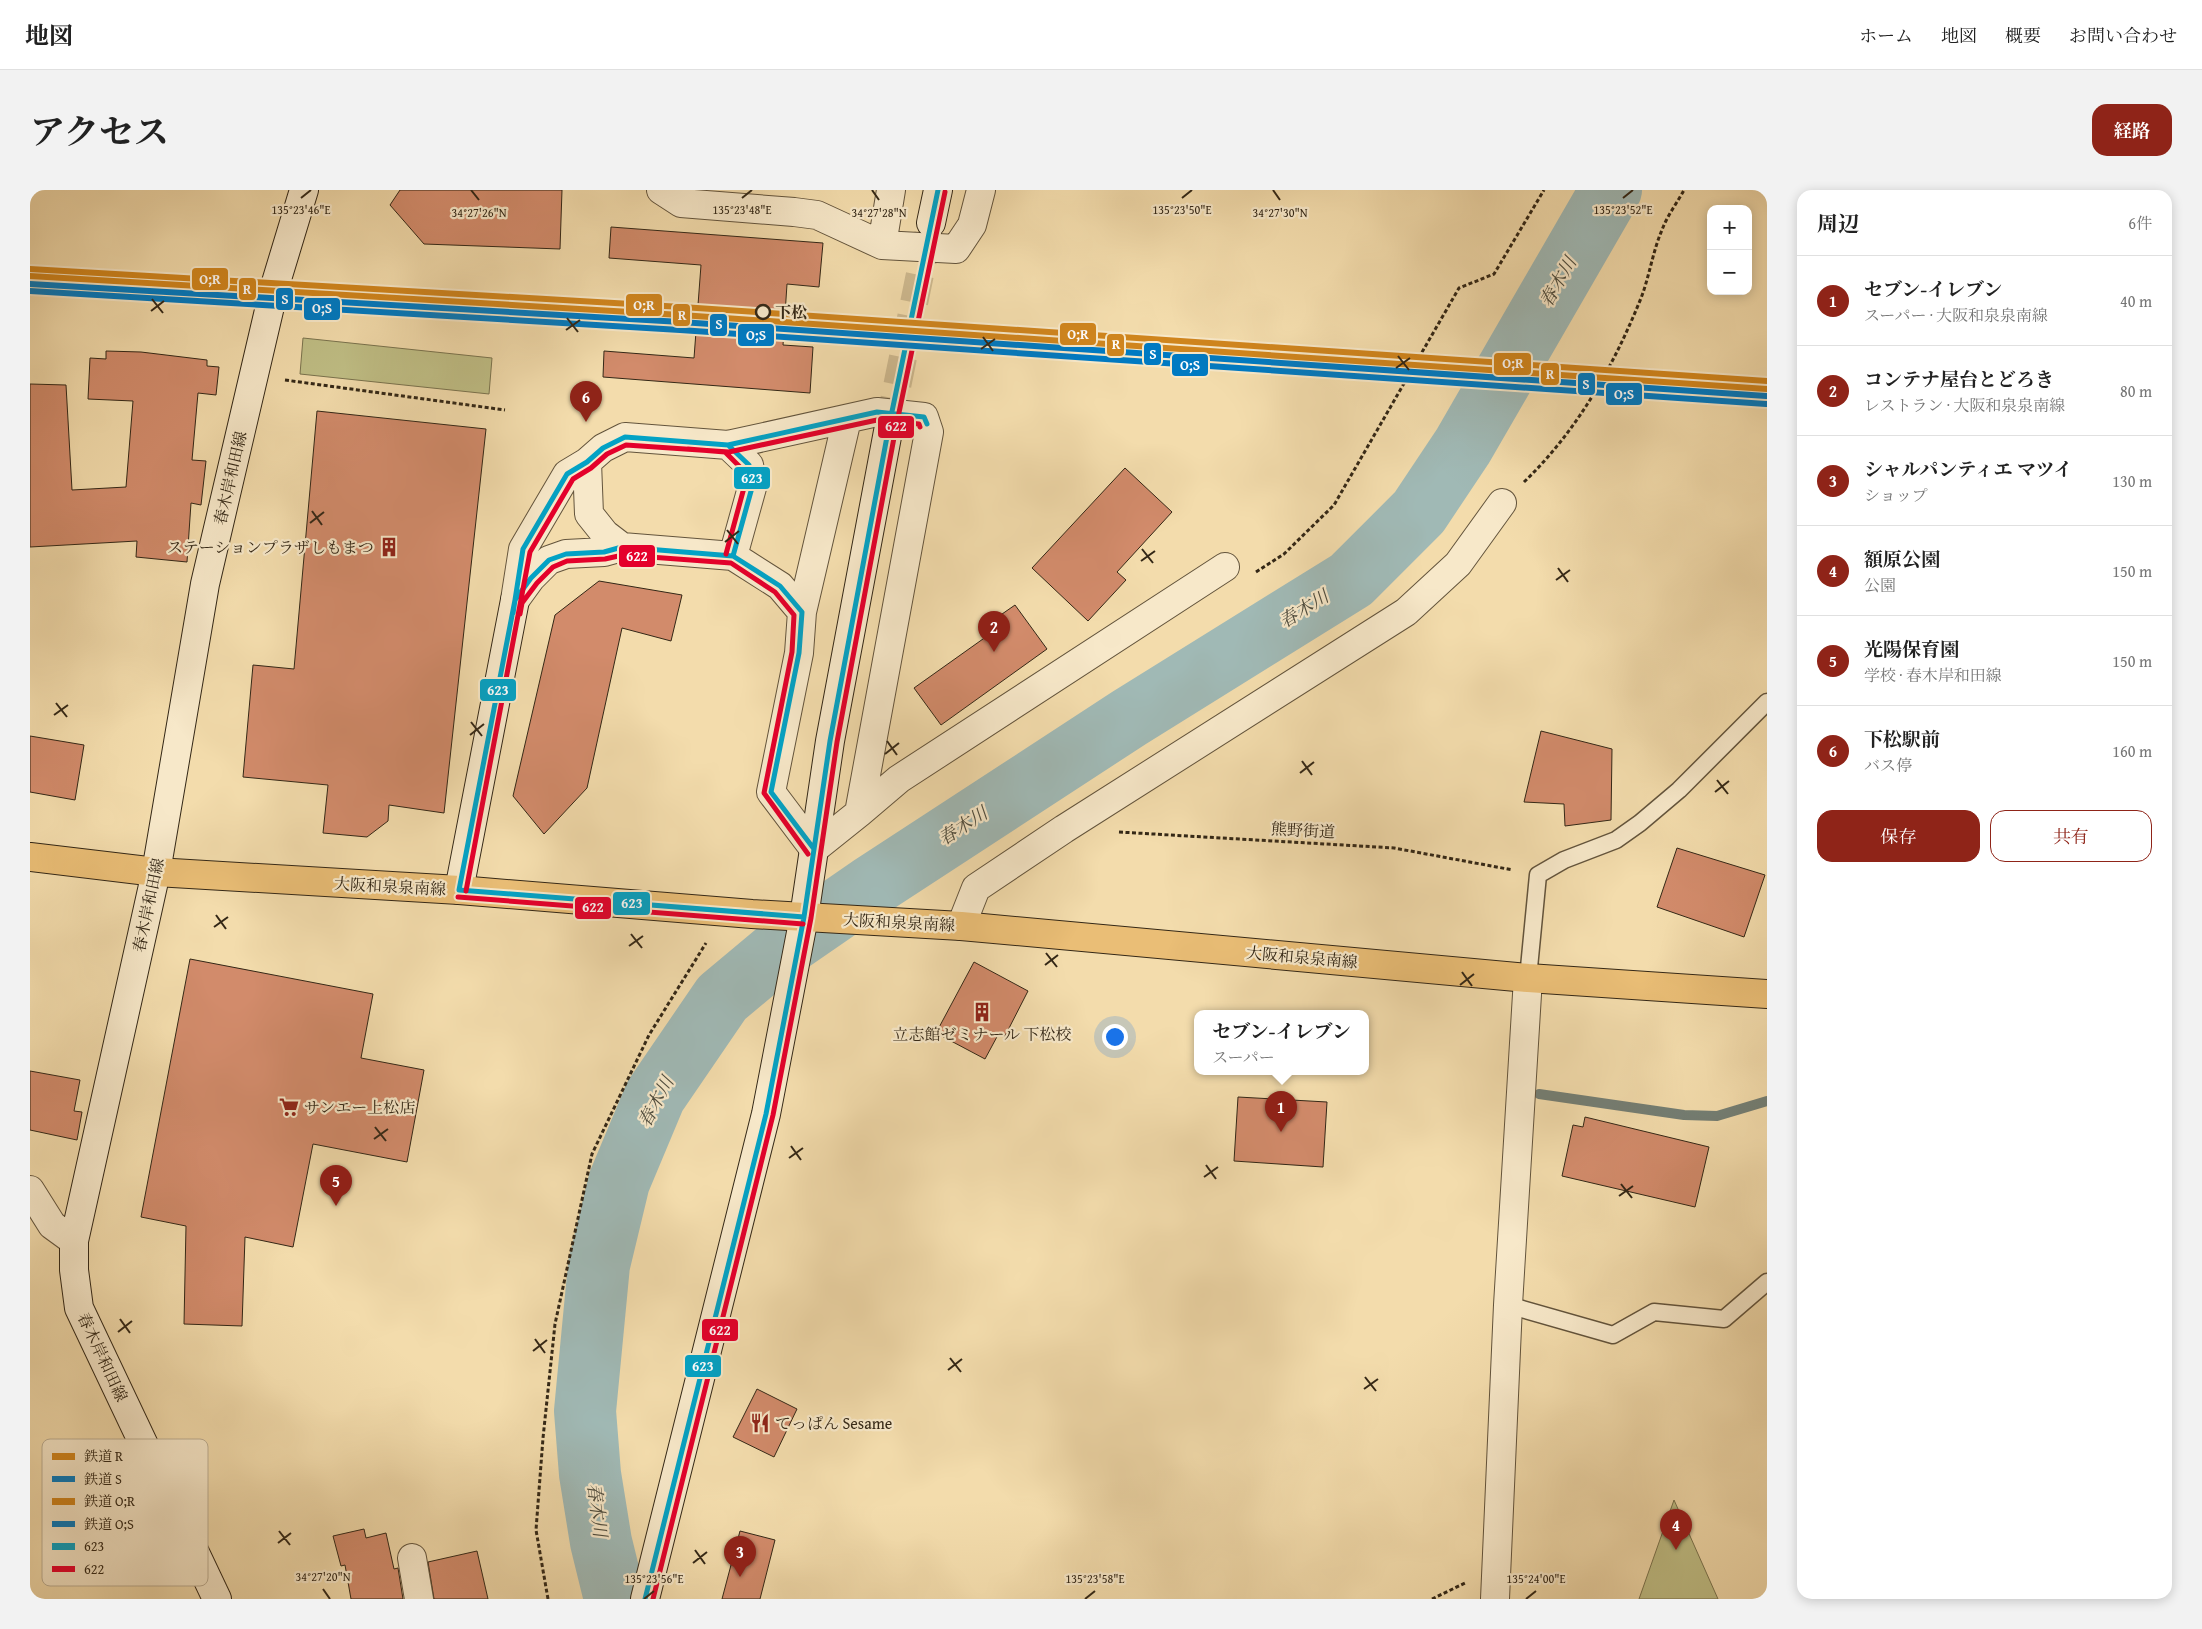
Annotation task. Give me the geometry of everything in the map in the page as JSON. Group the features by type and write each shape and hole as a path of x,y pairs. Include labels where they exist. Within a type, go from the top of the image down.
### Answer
{"main road":[{"name":"大阪和泉泉南線","path":"30,857 156,872 459,890 752,914 961,926 1528,978 1767,994"}],"street":[{"name":"春木岸和田線","path":"141,1439 79,1308 74,1270 74,1241 156,872 205,584 274,289 304,190"},
{"path":"882,245 891,190"},
{"path":"931,223 938,190"},
{"path":"673,194 801,201 817,215 882,245 956,248 972,225 981,190"},
{"path":"459,890 515,600 523,549 567,474 587,462 603,448 625,437 728,445 877,412 924,417 929,432 859,813"},
{"path":"813,857 771,792 799,653 802,612 848,419"},
{"path":"647,1586 766,1114 804,917 830,741 889,426"},
{"path":"728,445 749,465 753,484 733,556"},
{"path":"587,462 590,514 605,534 622,547"},
{"path":"961,926 976,888 1064,829 1406,612 1458,564 1502,503"},
{"path":"515,600 531,578 549,560 566,554 604,552 622,547 733,556 780,586 802,612"},
{"path":"813,857 859,813 900,779 1225,568"},
{"path":"1495,1599 1508,1305 1528,978"},
{"path":"30,1190 52,1225 74,1241"},
{"path":"412,1558 419,1599"},
{"name":"春木岸和田線","path":"208,1580 217,1599"}],"lane":[{"path":"1528,978 1538,875 1564,860 1616,840 1640,823 1679,790 1767,702"},
{"path":"1508,1305 1613,1334 1654,1312 1724,1319 1767,1282"}],"path":[{"path":"1252,576 1284,554 1334,505 1459,288 1494,274 1544,190"},
{"path":"1502,503 1549,458 1590,400 1621,345 1640,301 1662,230 1684,190"},
{"path":"280,379 505,410"},
{"name":"熊野街道","path":"1113,832 1394,848 1538,875"},
{"path":"548,1599 536,1530 545,1419 555,1324 592,1154 649,1035 706,943"}],"shaded area":[{"path":"303,338 492,358 489,394 300,374"},
{"path":"1674,1500 1718,1599 1639,1599"}],"building":[{"path":"400,190 562,190 560,249 424,244 390,205"},
{"path":"611,227 823,243 819,287 787,284 783,345 813,347 810,393 603,377 604,351 694,358 701,265 609,258"},
{"path":"106,351 141,352 207,360 207,366 219,367 216,395 198,393 192,460 206,461 201,505 191,503 187,562 136,557 137,541 30,547 30,384 66,385 72,490 126,487 133,401 88,399 90,358 106,359"},
{"name":"ステーションプラザしもまつ","path":"317,411 486,429 444,813 389,805 388,821 367,837 323,833 328,785 243,777 253,665 294,669"},
{"path":"1125,468 1172,512 1117,572 1126,580 1088,621 1032,568"},
{"path":"599,581 682,595 671,641 622,628 587,788 544,834 513,796 555,615"},
{"path":"1015,605 1047,649 941,725 914,688 997,629 992,621"},
{"path":"1541,731 1612,749 1611,820 1565,826 1564,804 1524,802"},
{"path":"30,736 84,745 75,800 30,792"},
{"path":"1677,848 1765,875 1744,937 1657,907"},
{"name":"サンエー上松店","path":"190,959 373,994 361,1058 424,1070 407,1162 313,1144 293,1247 245,1237 242,1326 184,1324 186,1226 141,1217"},
{"name":"立志館ゼミナール 下松校","path":"974,962 1028,991 1005,1036 999,1033 985,1059 936,1033"},
{"path":"30,1071 80,1080 74,1111 82,1112 77,1140 30,1130"},
{"path":"1238,1097 1327,1102 1323,1167 1234,1161"},
{"path":"1585,1117 1709,1147 1695,1207 1562,1176 1573,1125 1583,1127"},
{"path":"757,1389 797,1409 774,1457 733,1437"},
{"path":"364,1529 366,1538 386,1533 394,1569 398,1568 403,1599 351,1599 345,1565 341,1566 333,1536"},
{"path":"740,1531 775,1540 760,1599 722,1599"},
{"path":"477,1551 488,1599 434,1599 428,1562"}],"waterway":[{"name":"春木川","path":"615,1599 601,1542 590,1474 585,1411 599,1265 619,1182 655,1096 722,998 783,947 870,887 1129,718 1351,580 1419,512 1463,446 1611,190"},
{"path":"1539,1094 1684,1115 1717,1116 1767,1101"}],"tunnel":[{"path":"889,426 930,225"}],"rail line":[{"name":"O;R","path":"30,269 682,307 1767,381"},
{"name":"R","path":"30,276 681,315 1767,389"},
{"name":"S","path":"30,284 681,322 1766,396"},
{"name":"O;S","path":"30,291 680,330 1766,404"}],"transit line":[{"name":"623","path":"645,1599 766,1114 804,917 830,741 889,426 938,190"},
{"name":"622","path":"653,1599 773,1115 811,918 837,742 896,427 945,192"},
{"name":"623","path":"459,890 515,600 523,549 567,474 587,462 603,448 625,437 728,445 877,412 924,417 927,424"},
{"name":"622","path":"466,891 530,552 573,479 591,468 607,454 626,445 729,452 877,420 919,424 920,427"},
{"name":"623","path":"689,442 728,445 749,465 753,484 733,556"},
{"name":"622","path":"688,449 725,452 742,469 745,484 726,554"},
{"name":"623","path":"513,613 515,600 531,578 549,560 566,554 604,552 622,547 733,556 780,586 802,612 799,653 771,792 814,849"},
{"name":"622","path":"520,614 522,603 537,583 553,567 567,561 605,559 623,555 731,563 775,592 794,615 792,652 764,793 808,854"},
{"name":"623","path":"459,890 804,917"},
{"name":"622","path":"458,897 803,924"}],"place":[{"name":"下松","path":"763,312"},
{"name":"下松駅前","path":"586,422"},
{"name":"ステーションプラザしもまつ","path":"389,547"},
{"name":"コンテナ屋台とどろき","path":"994,652"},
{"name":"立志館ゼミナール 下松校","path":"982,1012"},
{"name":"サンエー上松店","path":"289,1107"},
{"name":"セブン-イレブン","path":"1281,1132"},
{"name":"光陽保育園","path":"336,1206"},
{"name":"てっぱん Sesame","path":"760,1423"},
{"name":"額原公園","path":"1676,1550"},
{"name":"シャルパンティエ マツイ","path":"740,1577"}]}
